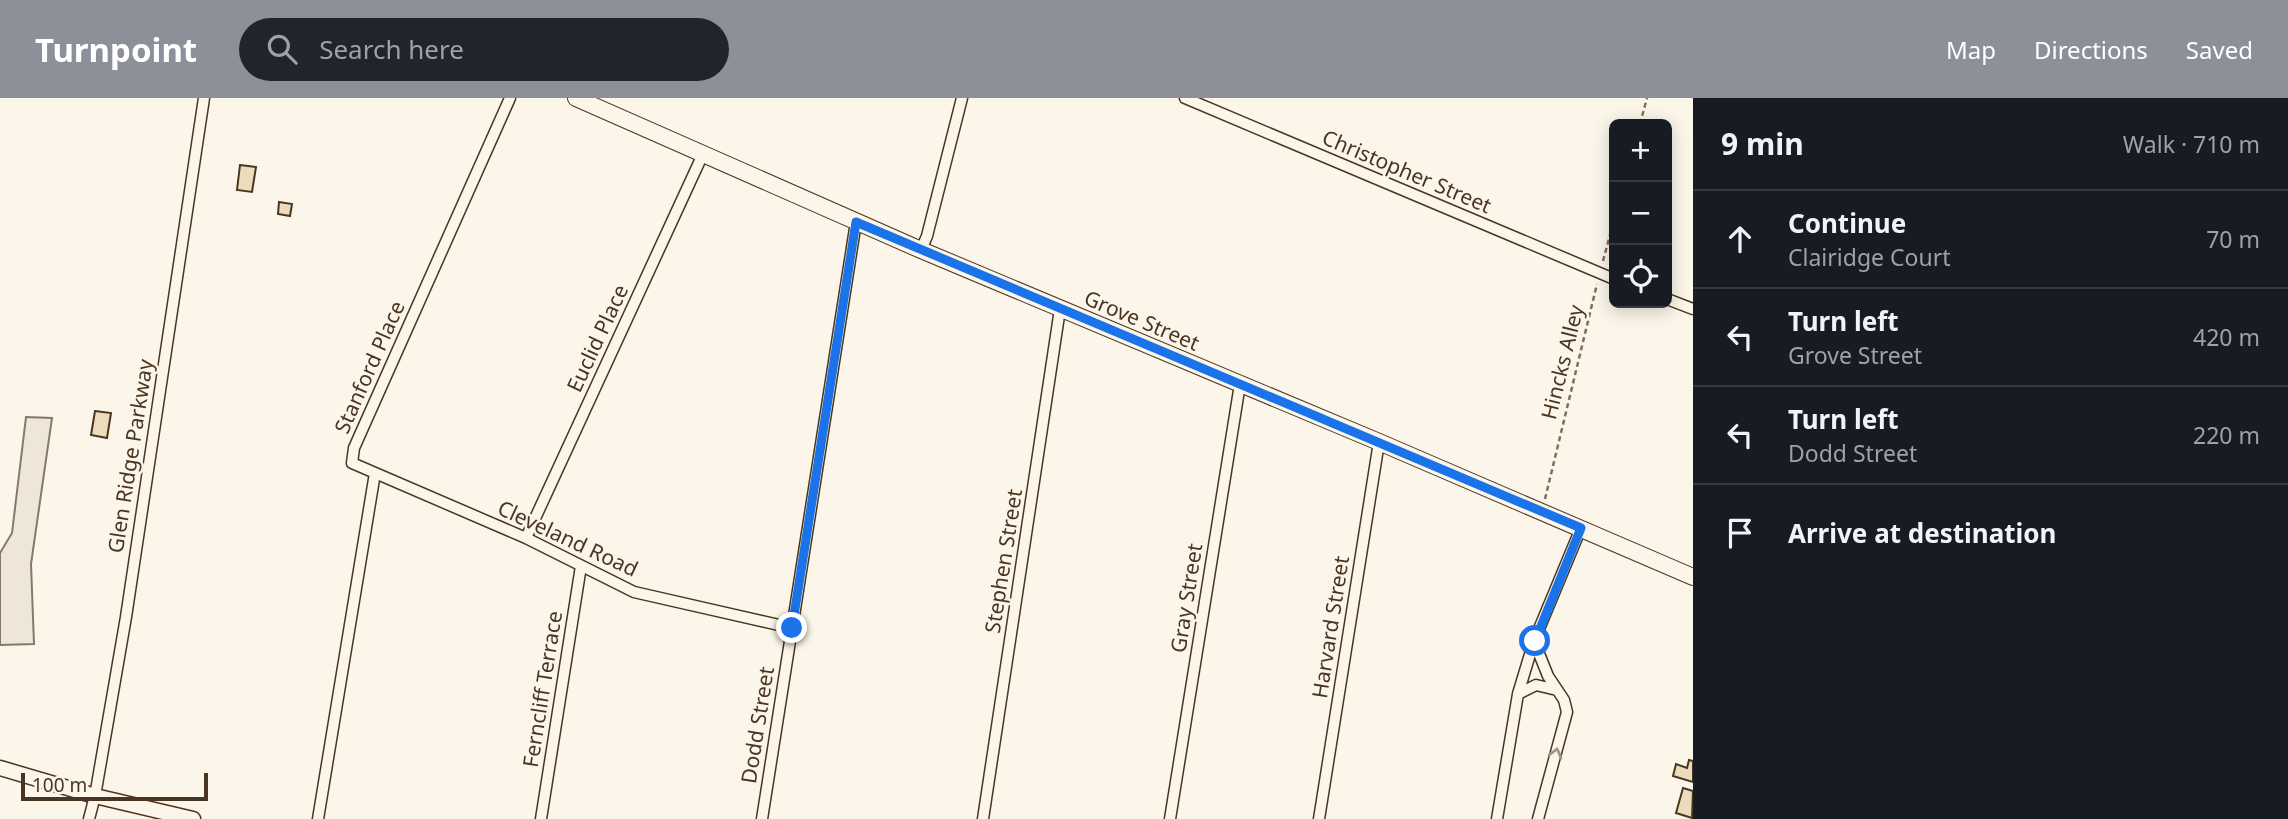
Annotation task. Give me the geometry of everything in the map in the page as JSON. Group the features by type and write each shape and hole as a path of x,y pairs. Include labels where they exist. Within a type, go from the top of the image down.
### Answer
{"main road":[{"name":"Grove Street","path":"576,98 920,250 1693,577"}],"street":[{"name":"Glen Ridge Parkway","path":"89,819 128,603 204,98"},
{"name":"Stanford Place","path":"375,473 352,463 354,447 510,98"},
{"path":"920,250 928,236 962,98"},
{"name":"Christopher Street","path":"1185,98 1609,277"},
{"name":"Euclid Place","path":"526,538 704,154"},
{"name":"Dodd Street","path":"762,819 856,222"},
{"path":"1672,301 1693,309"},
{"name":"Stephen Street","path":"983,819 1060,309"},
{"name":"Gray Street","path":"1170,819 1240,384"},
{"name":"Harvard Street","path":"1319,819 1379,442"},
{"path":"318,819 375,473"},
{"name":"Cleveland Road","path":"375,473 526,538 634,592 792,628"},
{"path":"1497,819 1518,694 1535,641 1581,528"},
{"name":"Ferncliff Terrace","path":"541,819 581,566"},
{"path":"1535,641 1548,676 1564,700 1567,712 1538,819"},
{"path":"1518,694 1536,685 1557,690"},
{"path":"0,768 95,796 193,819"}],"path":[{"path":"1641,119 1647,98"},
{"name":"Hincks Alley","path":"1542,512 1609,239"}],"shaded area":[{"path":"26,417 52,418 31,564 34,644 0,645 0,553 12,533"}],"building":[{"path":"240,165 256,167 252,192 237,190"},
{"path":"279,202 292,204 290,216 278,214"},
{"path":"95,411 111,413 107,438 91,435"},
{"path":"1689,760 1693,761 1693,782 1673,776 1676,764 1687,768"},
{"path":"1683,788 1693,791 1692,818 1676,813"}],"route":[{"path":"792,628 856,222 1581,528 1535,641"}]}
